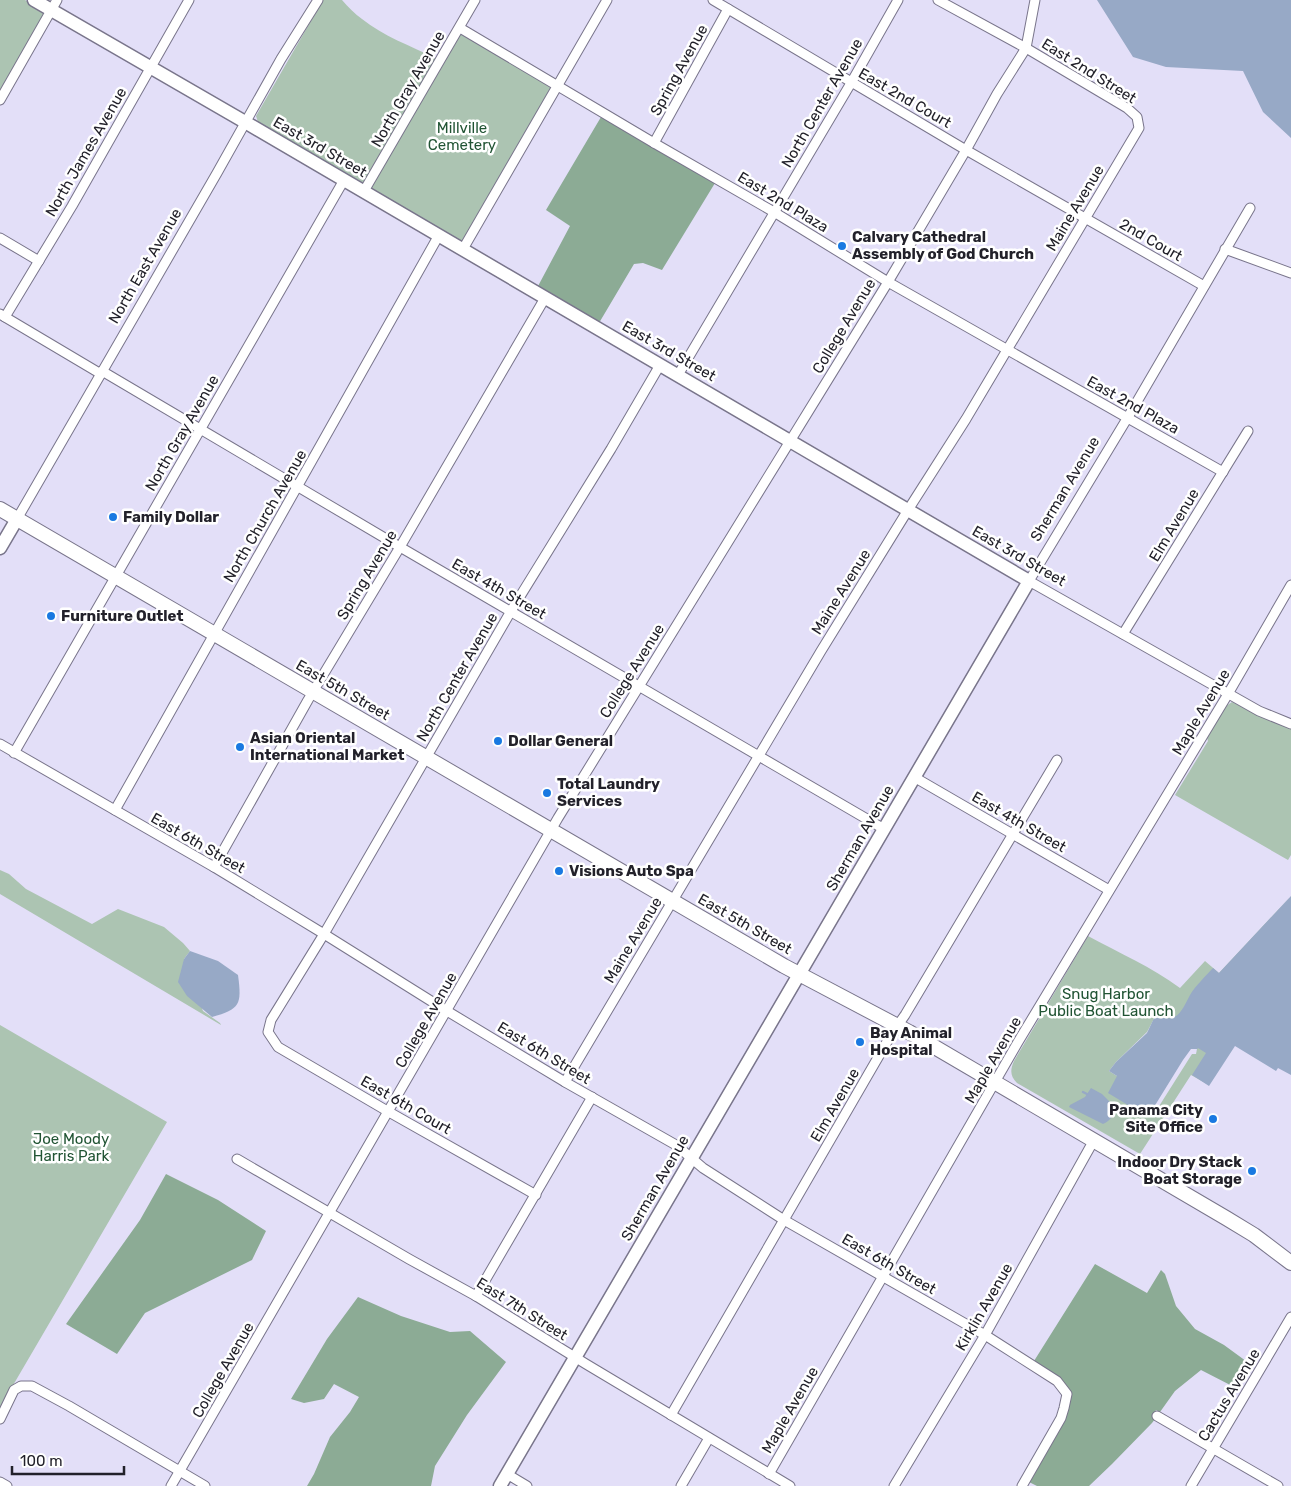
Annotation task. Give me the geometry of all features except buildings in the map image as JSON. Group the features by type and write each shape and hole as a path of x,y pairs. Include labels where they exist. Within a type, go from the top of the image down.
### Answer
{"main road":[{"name":"East 5th Street","path":"0,509 672,901 799,974 898,1026 995,1082 1226,1218 1291,1263"}],"street":[{"name":"East 3rd Street","path":"34,0 54,5 150,68 246,122 1029,581 1259,711 1291,724"},
{"name":"North James Avenue","path":"3,316 72,206 189,0"},
{"name":"North East Avenue","path":"0,548 281,59 318,0"},
{"name":"North Gray Avenue","path":"364,191 475,0"},
{"path":"463,249 607,0"},
{"name":"East 2nd Court","path":"713,0 1085,218"},
{"name":"North Center Avenue","path":"678,375 898,0"},
{"name":"East 2nd Street","path":"938,0 1026,48 1127,108 1137,117"},
{"name":"College Avenue","path":"171,1486 551,830 888,282 997,94 1026,48 1035,0"},
{"path":"0,100 54,5"},
{"name":"Spring Avenue","path":"654,143 728,9"},
{"name":"East 2nd Plaza","path":"460,28 774,212 888,282 1223,472"},
{"name":"Maine Avenue","path":"565,1082 821,651 966,419 1139,128 1137,117"},
{"name":"North Gray Avenue","path":"14,753 344,180"},
{"name":"Sherman Avenue","path":"500,1486 1029,581 1128,417 1250,208"},
{"name":"2nd Court","path":"1085,218 1204,286"},
{"name":"North Church Avenue","path":"115,810 439,235"},
{"path":"0,238 39,261"},
{"path":"1225,249 1291,273"},
{"name":"Spring Avenue","path":"214,867 314,692 545,298"},
{"name":"East 4th Street","path":"3,316 884,829"},
{"name":"North Center Avenue","path":"268,1032 271,1020 324,934 511,611 611,449 660,365"},
{"name":"Elm Avenue","path":"1123,634 1248,431"},
{"name":"Maple Avenue","path":"769,1474 995,1082 1228,694 1291,585"},
{"name":"East 6th Street","path":"0,744 214,867 447,1011 565,1082 676,1145 703,1168 784,1220 985,1334 1057,1381 1067,1394 1061,1418 1024,1485"},
{"name":"Elm Avenue","path":"671,1415 891,1035 1057,760"},
{"name":"East 4th Street","path":"914,777 1109,890"},
{"name":"East 6th Court","path":"268,1032 278,1046 389,1112 536,1195"},
{"path":"476,1296 592,1097"},
{"name":"Kirklin Avenue","path":"894,1486 985,1334 1094,1140"},
{"name":"East 7th Street","path":"237,1159 476,1296 575,1358 790,1486"},
{"name":"Cactus Avenue","path":"1191,1486 1291,1317"},
{"path":"0,1419 14,1390 21,1386 29,1385 205,1486"},
{"path":"1157,1416 1278,1486"},
{"path":"681,1486 709,1438"},
{"path":"507,1474 527,1486"},
{"path":"0,1482 7,1486"}],"green space":[{"path":"0,0 25,0 46,12 0,93"},
{"name":"Millville Cemetery","path":"323,0 342,0 357,15 379,31 436,59 363,184 258,122 256,116"},
{"name":"Millville Cemetery","path":"463,34 552,86 552,88 463,241 461,241 371,188 457,37"},
{"path":"601,117 715,183 662,270 643,263 634,264 599,323 537,288 570,226 546,210"},
{"path":"1232,702 1291,729 1291,855 1288,860 1175,795 1208,741 1207,738 1226,706"},
{"path":"0,870 9,874 26,889 92,924 118,909 164,927 190,951 184,959 203,1011 221,1025 0,894"},
{"name":"Snug Harbor Public Boat Launch","path":"1291,896 1175,1027 1156,1015 1147,1032 1109,1071 1117,1076 1182,1064 1208,1036 1207,1084 1191,1075 1140,1154 1017,1083 1013,1078 1011,1070 1014,1061 1088,936 1147,967 1180,988 1205,961 1219,973"},
{"name":"Joe Moody Harris Park","path":"0,1025 167,1122 12,1387 0,1411"},
{"path":"166,1174 218,1200 266,1231 252,1260 145,1313 117,1354 66,1324 140,1220"},
{"path":"1095,1264 1147,1293 1161,1270 1165,1274 1176,1306 1195,1329 1224,1345 1250,1364 1238,1389 1201,1370 1175,1391 1160,1412 1156,1410 1152,1417 1155,1419 1152,1423 1089,1486 1037,1486 1029,1482 1072,1393 1060,1378 1034,1361"},
{"path":"358,1297 401,1316 450,1332 470,1331 506,1362 467,1415 435,1466 431,1486 307,1486 330,1437 350,1412 359,1397 334,1384 324,1399 304,1403 291,1399 327,1339"}],"water":[{"path":"1097,0 1291,0 1291,138 1263,112 1243,71 1166,67 1133,57"},
{"path":"1291,896 1291,1075 1278,1068 1276,1071 1235,1046 1209,1086 1192,1075 1206,1053 1198,1048 1196,1051 1191,1052 1150,1115 1146,1116 1108,1093 1117,1076 1109,1071 1147,1033 1156,1014 1169,1018 1178,1015 1195,988 1213,968 1219,973"},
{"path":"190,951 218,961 238,975 240,993 234,1008 212,1017 187,996 178,982 184,959"},
{"path":"1091,1088 1102,1094 1115,1107 1114,1113 1103,1124 1069,1107 1085,1097"}],"pier":[{"path":"1191,1049 1197,1049 1196,1054 1192,1054 1156,1111 1152,1115 1147,1116 1154,1107"}],"waterway":[{"path":"1083,1092 1087,1094"}],"place":[{"name":"Calvary Cathedral Assembly of God Church","path":"842,246"},
{"name":"Family Dollar","path":"113,517"},
{"name":"Furniture Outlet","path":"51,616"},
{"name":"Dollar General","path":"498,741"},
{"name":"Asian Oriental International Market","path":"240,747"},
{"name":"Total Laundry Services","path":"547,793"},
{"name":"Visions Auto Spa","path":"559,871"},
{"name":"Bay Animal Hospital","path":"860,1042"},
{"name":"Panama City Site Office","path":"1213,1119"},
{"name":"Indoor Dry Stack Boat Storage","path":"1252,1171"}]}
